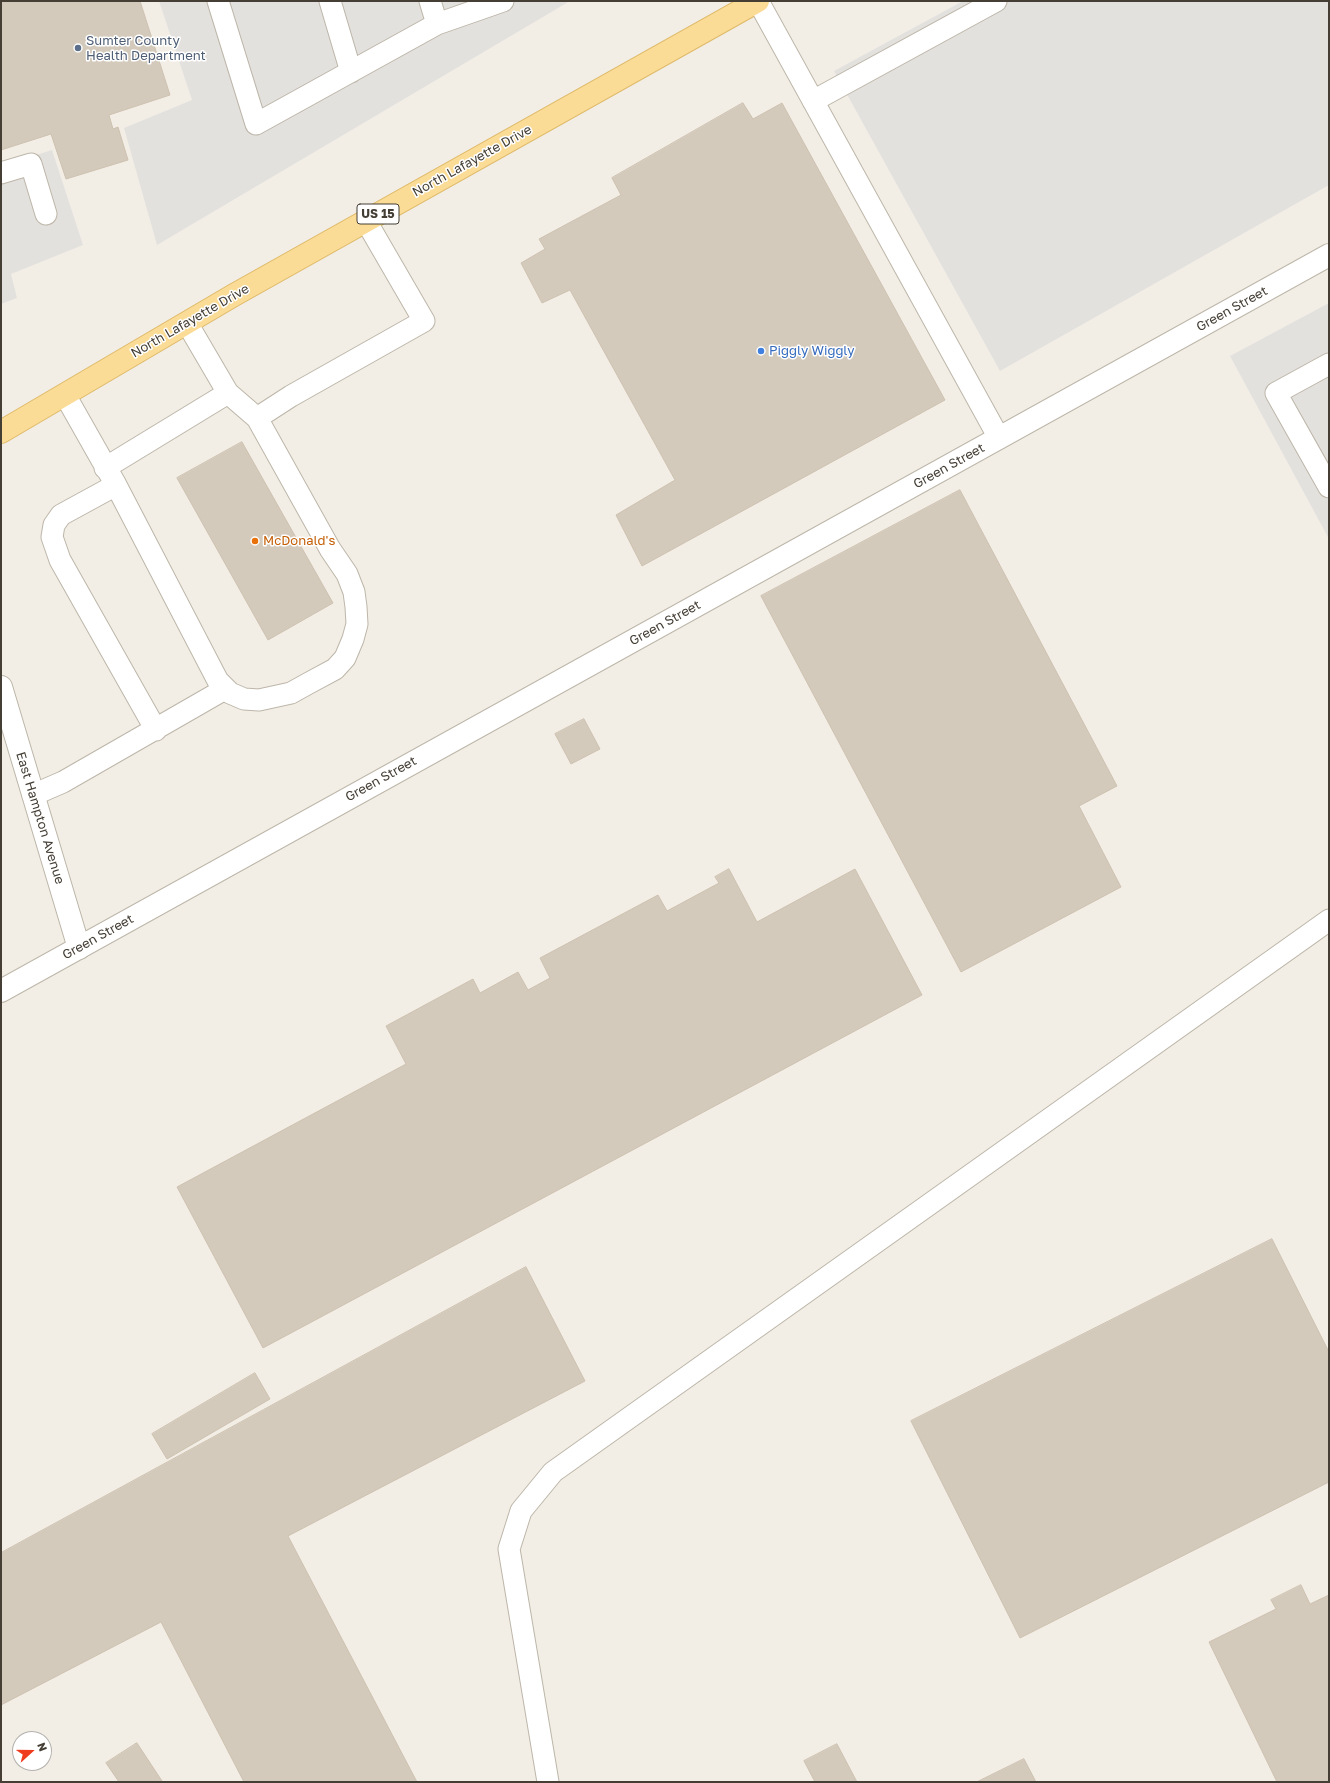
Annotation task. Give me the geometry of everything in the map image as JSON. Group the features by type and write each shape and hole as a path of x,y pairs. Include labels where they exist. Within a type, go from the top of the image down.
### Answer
{"main road":[{"name":"North Lafayette Drive","path":"1,432 187,323 366,221 758,1"}],"street":[{"name":"Green Street","path":"1,991 350,796 999,438 1327,261"},
{"name":"East Hampton Avenue","path":"1,687 79,948"}],"lane":[{"path":"218,1 256,124 437,24 503,1"},
{"path":"330,1 351,72"},
{"path":"430,1 437,24"},
{"path":"758,1 999,438"},
{"path":"813,102 996,1"},
{"path":"1,173 31,164 46,214"},
{"path":"257,418 291,396 424,322 366,221"},
{"path":"65,395 116,485 189,629 218,681 230,693 244,699 259,700 291,692 335,669 345,658 353,639 357,624 354,592 347,574 330,549 257,418 228,393 187,323"},
{"path":"1329,364 1276,393 1329,487"},
{"path":"105,468 228,393"},
{"path":"116,485 61,515 54,525 52,537 60,560 156,730"},
{"path":"33,795 63,782 226,689"},
{"path":"548,1782 509,1549 521,1511 553,1472 1329,920"}],"shaded area":[{"path":"159,1 570,1 157,245 124,128 192,100"},
{"path":"963,1 1329,1 1329,185 1000,371 834,71"},
{"path":"52,150 83,245 11,274 17,298 1,304 1,166"},
{"path":"1329,303 1329,539 1230,356"}],"building":[{"name":"Sumter County Health Department","path":"1,1 140,1 170,95 109,115 113,129 118,127 128,160 66,179 51,134 1,150"},
{"name":"Piggly Wiggly","path":"743,103 753,119 782,103 945,400 642,566 616,515 675,480 570,290 542,303 521,263 545,249 539,239 621,195 612,178"},
{"name":"McDonald's","path":"242,442 333,603 268,640 177,478"},
{"path":"960,490 1117,786 1079,806 1121,887 961,972 761,596"},
{"path":"584,719 600,749 571,764 555,734"},
{"path":"729,869 757,922 855,869 922,995 263,1348 177,1187 406,1064 386,1026 473,979 480,993 518,972 528,990 550,978 540,958 658,895 667,911 719,883 715,877"},
{"path":"1272,1239 1329,1352 1329,1482 1020,1638 911,1421"},
{"path":"526,1267 585,1381 288,1536 417,1782 244,1782 161,1622 1,1705 1,1553"},
{"path":"255,1373 270,1399 167,1459 152,1434"},
{"path":"1301,1585 1310,1604 1329,1595 1329,1782 1277,1782 1209,1642 1276,1609 1271,1600"},
{"path":"137,1743 162,1781 161,1782 119,1782 106,1763"},
{"path":"837,1744 857,1782 815,1782 804,1761"},
{"path":"1024,1759 1036,1782 977,1782"}],"place":[{"name":"Sumter County Health Department","path":"78,48"},
{"name":"Piggly Wiggly","path":"761,351"},
{"name":"McDonald's","path":"255,541"}]}
